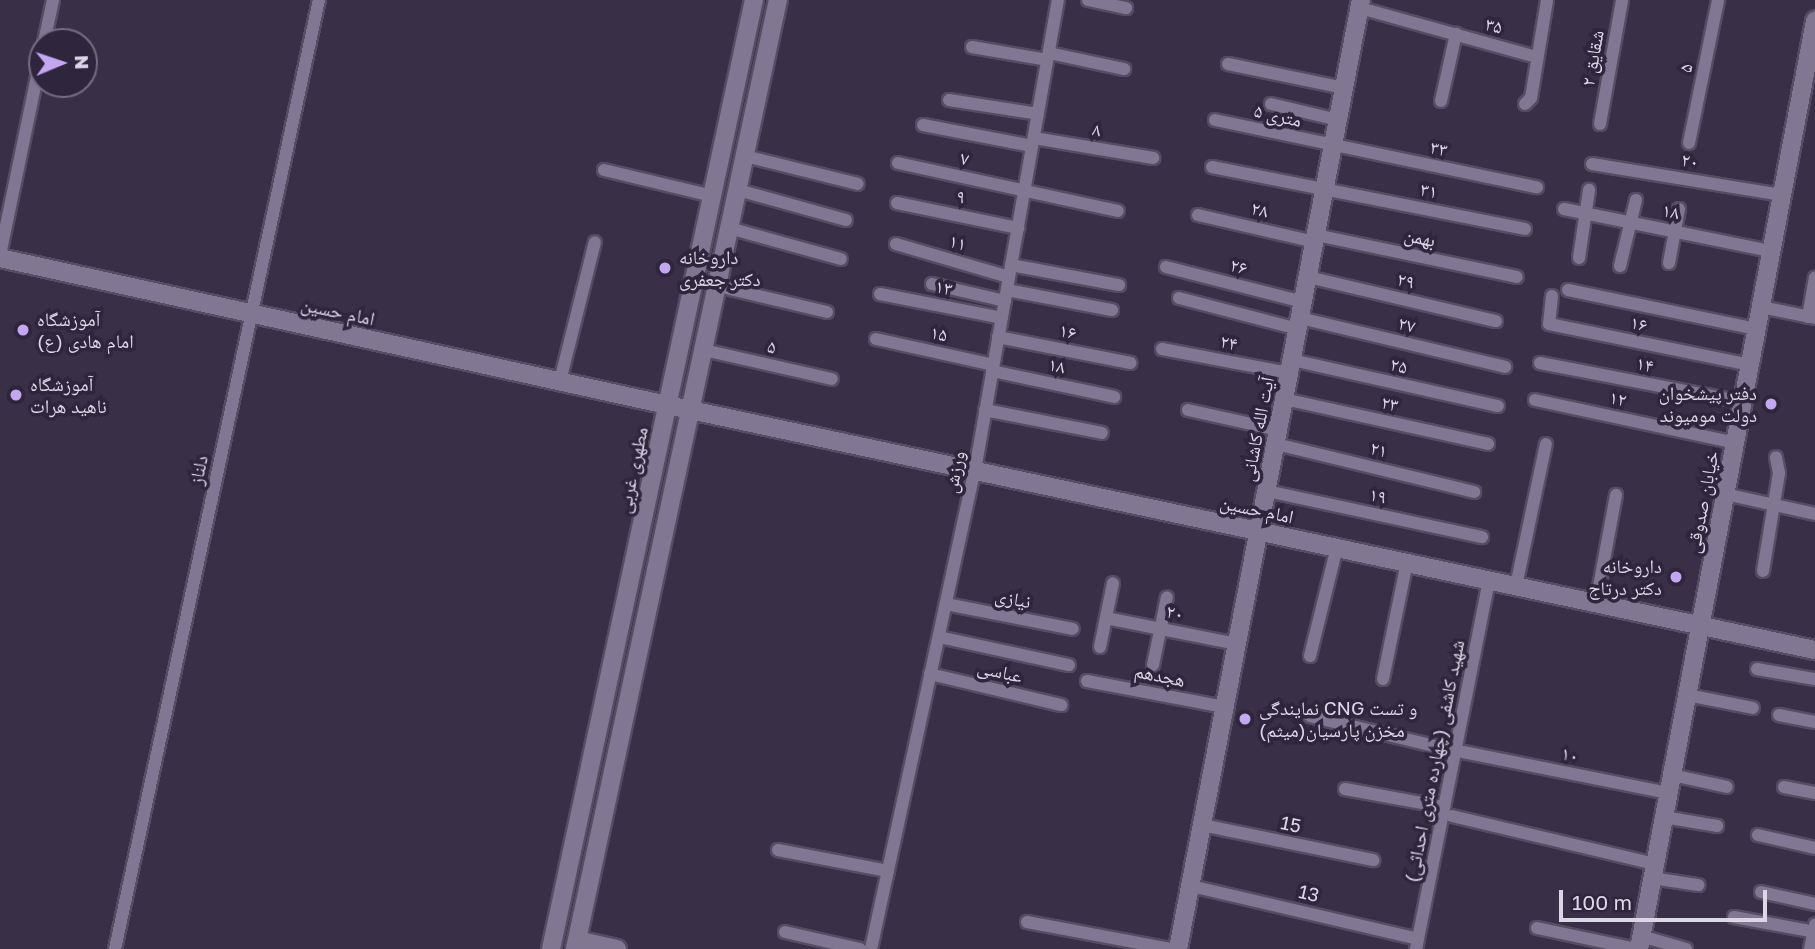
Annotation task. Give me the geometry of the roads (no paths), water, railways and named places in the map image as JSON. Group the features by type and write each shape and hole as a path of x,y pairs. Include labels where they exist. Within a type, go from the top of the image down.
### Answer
{"street":[{"path":"47,28 53,0"},
{"name":"دلناز","path":"115,949 319,0"},
{"name":"مطهری غربی","path":"551,949 754,0"},
{"path":"618,949 576,944 778,0"},
{"path":"1088,0 1126,8"},
{"path":"1525,104 1531,98 1546,0"},
{"name":"شقایق ۲","path":"1600,124 1622,0"},
{"name":"۵","path":"1689,143 1718,0"},
{"name":"ورزش","path":"871,949 975,470 1048,57 1054,1"},
{"name":"۳۵","path":"1360,4 1537,57"},
{"name":"آیت الله کاشانی","path":"1178,949 1360,4"},
{"name":"خیابان صدوقی","path":"1639,945 1815,21"},
{"path":"1440,101 1456,34"},
{"path":"972,47 1124,69"},
{"path":"1228,64 1344,88"},
{"path":"0,256 33,98"},
{"path":"949,100 1038,114"},
{"path":"1271,104 1338,120"},
{"name":"۵ متری","path":"1215,120 1333,147"},
{"name":"۸","path":"923,125 1153,158"},
{"name":"۳۳","path":"1333,147 1537,187"},
{"path":"745,156 858,184"},
{"name":"۷","path":"898,163 1024,190"},
{"name":"۲۰","path":"1592,164 1782,195"},
{"name":"۳۱","path":"1212,167 1525,229"},
{"path":"604,170 712,196"},
{"path":"738,190 846,220"},
{"path":"1024,190 1118,211"},
{"path":"1579,258 1589,190"},
{"path":"1620,266 1636,200"},
{"name":"۹","path":"897,202 1017,228"},
{"name":"۱۸","path":"1564,209 1771,251"},
{"path":"1669,264 1679,209"},
{"name":"۲۸","path":"1198,215 1315,238"},
{"path":"729,228 841,259"},
{"name":"بهمن","path":"1315,238 1517,277"},
{"path":"560,381 594,242"},
{"name":"۱۱","path":"896,244 1008,283"},
{"name":"امام حسین","path":"0,256 667,405 1815,650"},
{"name":"۲۶","path":"1166,268 1300,316"},
{"name":"۲۹","path":"1308,277 1496,321"},
{"path":"1761,307 1811,318 1815,278"},
{"path":"1008,283 1112,310"},
{"path":"932,284 1119,285"},
{"path":"717,286 827,312"},
{"path":"1568,290 1757,328"},
{"name":"۱۳","path":"880,294 1002,318"},
{"name":"۱۶","path":"1552,296 1549,324 1750,365"},
{"path":"1179,298 1300,316"},
{"name":"۲۷","path":"1300,316 1505,367"},
{"name":"۱۶","path":"998,337 1129,363"},
{"name":"۱۵","path":"876,339 993,368"},
{"name":"۲۴","path":"1162,349 1291,367"},
{"name":"۵","path":"704,350 832,379"},
{"name":"۱۴","path":"1540,363 1743,402"},
{"name":"۲۵","path":"1291,367 1498,406"},
{"name":"۱۸","path":"993,368 1114,397"},
{"name":"۲۳","path":"1284,399 1488,444"},
{"name":"۱۲","path":"1535,400 1735,443"},
{"path":"985,410 1101,433"},
{"name":"۲۱","path":"1188,410 1474,492"},
{"path":"1516,586 1546,443"},
{"path":"1763,571 1779,473 1776,457"},
{"name":"۱۹","path":"1267,491 1482,537"},
{"path":"1596,603 1616,495"},
{"path":"1725,495 1815,514"},
{"path":"1310,656 1337,547"},
{"path":"1383,679 1407,562"},
{"name":"شهید کاشفی (چهارده متری احداثی)","path":"1417,944 1448,812 1489,580"},
{"path":"1100,648 1112,583"},
{"path":"1153,665 1167,597"},
{"name":"نیازی","path":"946,604 1073,629"},
{"name":"۲۰","path":"1106,618 1237,644"},
{"path":"939,637 1069,665"},
{"path":"1757,669 1815,679"},
{"name":"عباسی","path":"930,674 1061,705"},
{"name":"هجدهم","path":"1087,681 1225,707"},
{"path":"1687,695 1753,708"},
{"path":"1779,715 1815,722"},
{"name":"۱۰","path":"1310,716 1459,751 1670,784"},
{"path":"1670,784 1727,787"},
{"path":"1784,787 1815,793"},
{"path":"1345,789 1552,838 1698,885"},
{"path":"1664,817 1717,826"},
{"name":"15","path":"1202,825 1373,860"},
{"path":"1758,835 1815,848"},
{"path":"778,850 888,871"},
{"name":"13","path":"1191,886 1417,944"},
{"path":"1761,892 1815,904"},
{"path":"1734,917 1815,930 1810,949"},
{"path":"1027,922 1171,949"},
{"path":"1537,928 1639,945 1686,949"},
{"path":"785,932 860,949"}],"place":[{"name":"داروخانه دکتر جعفری","path":"665,268"},
{"name":"آموزشگاه امام هادی (ع)","path":"23,330"},
{"name":"آموزشگاه ناهید هرات","path":"16,395"},
{"name":"دفتر پیشخوان دولت مومیوند","path":"1771,404"},
{"name":"داروخانه دکتر درتاج","path":"1676,577"},
{"name":"نمایندگی CNG و تست مخزن پارسیان(میثم)","path":"1245,719"}]}
